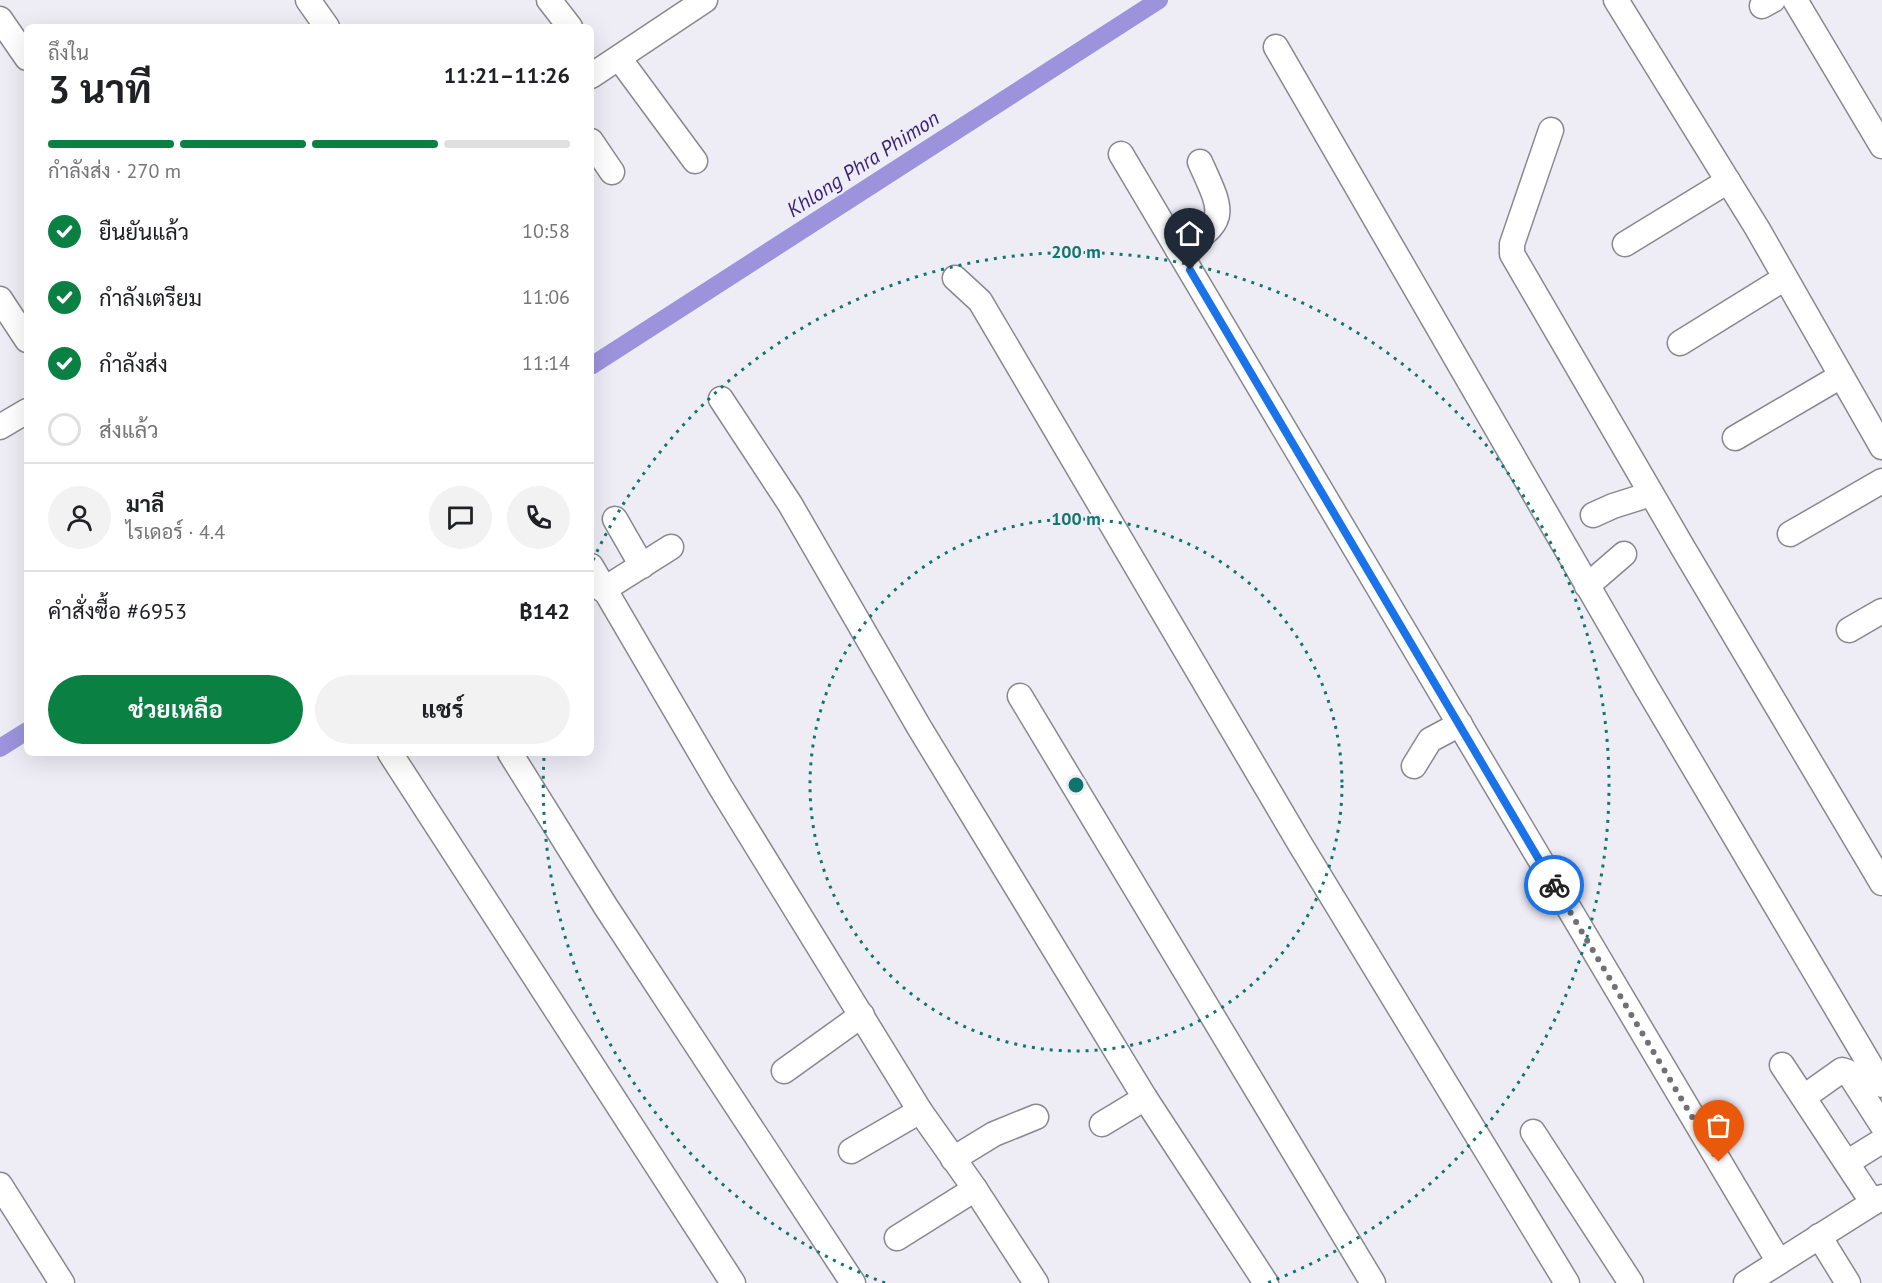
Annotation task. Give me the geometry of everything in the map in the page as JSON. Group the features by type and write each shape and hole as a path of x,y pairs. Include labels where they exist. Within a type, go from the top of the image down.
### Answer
{"street":[{"path":"308,0 325,24"},
{"path":"594,74 705,0"},
{"path":"1616,0 1728,181 1882,447"},
{"path":"1796,0 1882,146"},
{"path":"553,1 568,24"},
{"path":"0,19 24,54"},
{"path":"1275,47 1587,586 1882,1086"},
{"path":"619,58 695,161"},
{"path":"1551,130 1512,244 1512,254 1651,494 1882,883"},
{"path":"594,145 612,171"},
{"path":"1121,154 1779,1262"},
{"path":"1178,250 1211,230 1218,212 1214,193 1200,162"},
{"path":"1625,244 1728,181"},
{"path":"1680,343 1785,278"},
{"path":"955,279 980,301 1300,844 1567,1283"},
{"path":"0,299 24,335"},
{"path":"1735,438 1841,375"},
{"path":"721,399 790,504 919,728 1145,1098 1266,1283"},
{"path":"0,427 24,413"},
{"path":"1791,534 1882,481"},
{"path":"1593,515 1612,506 1651,494"},
{"path":"615,519 642,566"},
{"path":"603,590 671,547"},
{"path":"1587,586 1624,554"},
{"path":"594,572 721,788 920,1111 975,1189 1036,1283"},
{"path":"1849,630 1882,611"},
{"path":"1020,696 1373,1283"},
{"path":"1414,766 1430,740 1460,724"},
{"path":"392,756 733,1283"},
{"path":"512,756 606,907 853,1283"},
{"path":"784,1071 862,1015"},
{"path":"1746,1283 1877,1200 1848,1162 1782,1065"},
{"path":"1804,1097 1842,1070 1848,1072 1882,1125"},
{"path":"1102,1124 1145,1098"},
{"path":"851,1151 920,1111"},
{"path":"953,1159 994,1134 1036,1117"},
{"path":"1533,1132 1631,1283"},
{"path":"1848,1162 1882,1141"},
{"path":"0,1185 62,1283"},
{"path":"897,1238 975,1189"},
{"path":"1819,1236 1848,1283"}],"waterway":[{"name":"Khlong Phra Phimon","path":"594,364 1159,0"},
{"name":"Khlong Phra Phimon","path":"0,748 24,733"}],"way so far":[{"path":"1554,885 1719,1162"}],"route":[{"path":"1190,270 1554,885"}]}
